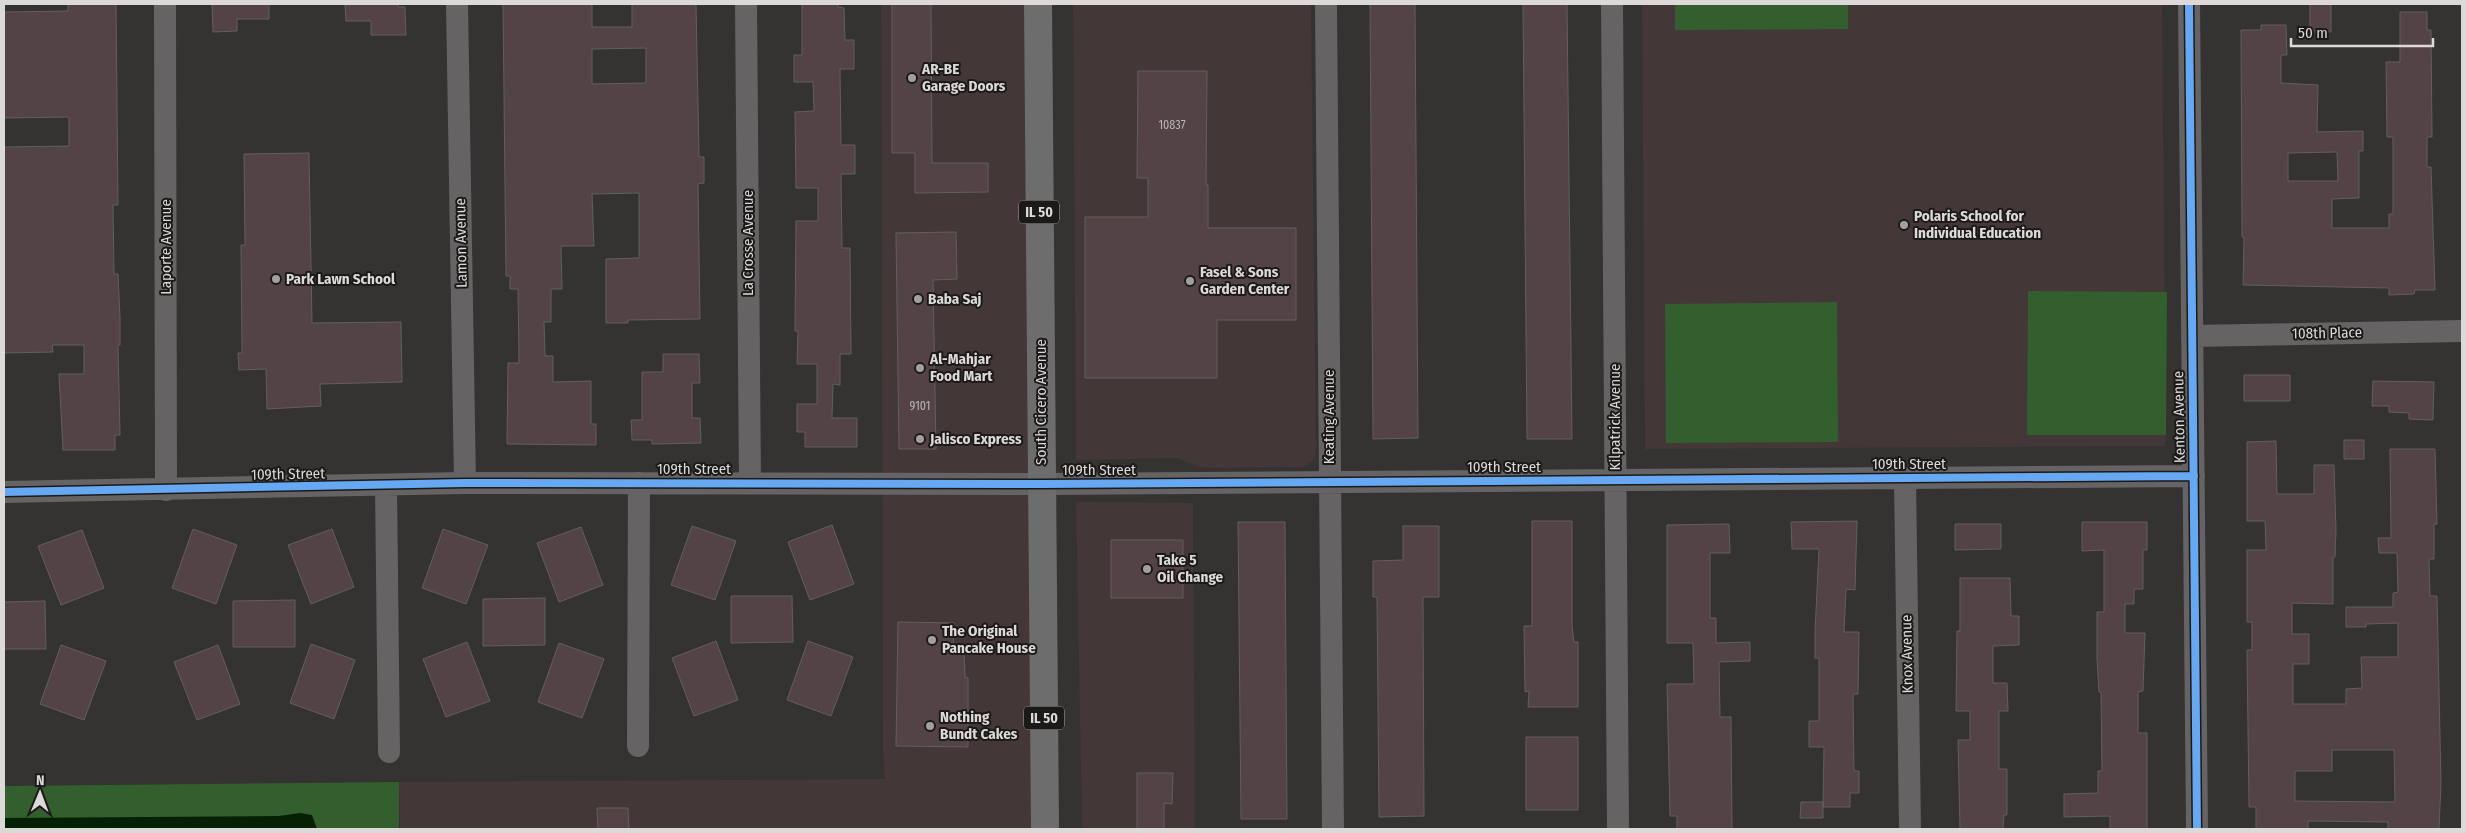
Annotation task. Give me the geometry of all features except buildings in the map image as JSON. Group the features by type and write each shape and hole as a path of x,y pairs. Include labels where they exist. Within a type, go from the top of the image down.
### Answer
{"main road":[{"name":"South Cicero Avenue","path":"1038,4 1045,829"}],"street":[{"name":"Laporte Avenue","path":"165,4 166,490"},
{"name":"Lamon Avenue","path":"457,4 465,483"},
{"name":"La Crosse Avenue","path":"746,4 750,483"},
{"name":"Keating Avenue","path":"1326,4 1333,829"},
{"name":"Kilpatrick Avenue","path":"1612,4 1618,829"},
{"name":"Kenton Avenue","path":"2189,4 2197,829"},
{"name":"108th Place","path":"2192,336 2462,331"},
{"name":"109th Street","path":"4,492 465,483 1042,484 2194,476"},
{"name":"Knox Avenue","path":"1905,478 1910,829"},
{"path":"638,746 639,483"},
{"path":"386,485 390,752"}],"shaded area":[{"path":"881,4 1038,4 1045,829 400,829 399,782 885,779 883,749"},
{"path":"1073,4 1311,4 1316,455 1312,462 1303,467 1201,468 1177,458 1076,460"},
{"name":"Polaris School for Individual Education","path":"1642,4 2162,4 2166,446 1645,449"},
{"path":"1076,502 1193,503 1195,829 1082,829"},
{"path":"300,813 312,815 317,829 4,829 4,818 279,816"}],"green space":[{"path":"1675,4 1848,4 1848,29 1675,30"},
{"path":"2028,291 2167,292 2166,435 2027,435"},
{"path":"1837,302 1838,442 1666,443 1665,304"},
{"path":"399,782 399,829 4,829 4,786"}],"cycle path":[{"path":"2189,4 2197,829"},
{"path":"4,492 465,483 1042,484 2194,476"}],"place":[{"name":"AR-BE Garage Doors","path":"912,78"},
{"name":"Polaris School for Individual Education","path":"1904,225"},
{"name":"Park Lawn School","path":"276,279"},
{"name":"Fasel & Sons Garden Center","path":"1190,281"},
{"name":"Baba Saj","path":"918,299"},
{"name":"Al-Mahjar Food Mart","path":"920,368"},
{"name":"Jalisco Express","path":"920,439"},
{"name":"Take 5 Oil Change","path":"1147,569"},
{"name":"The Original Pancake House","path":"932,640"},
{"name":"Nothing Bundt Cakes","path":"930,726"}]}
